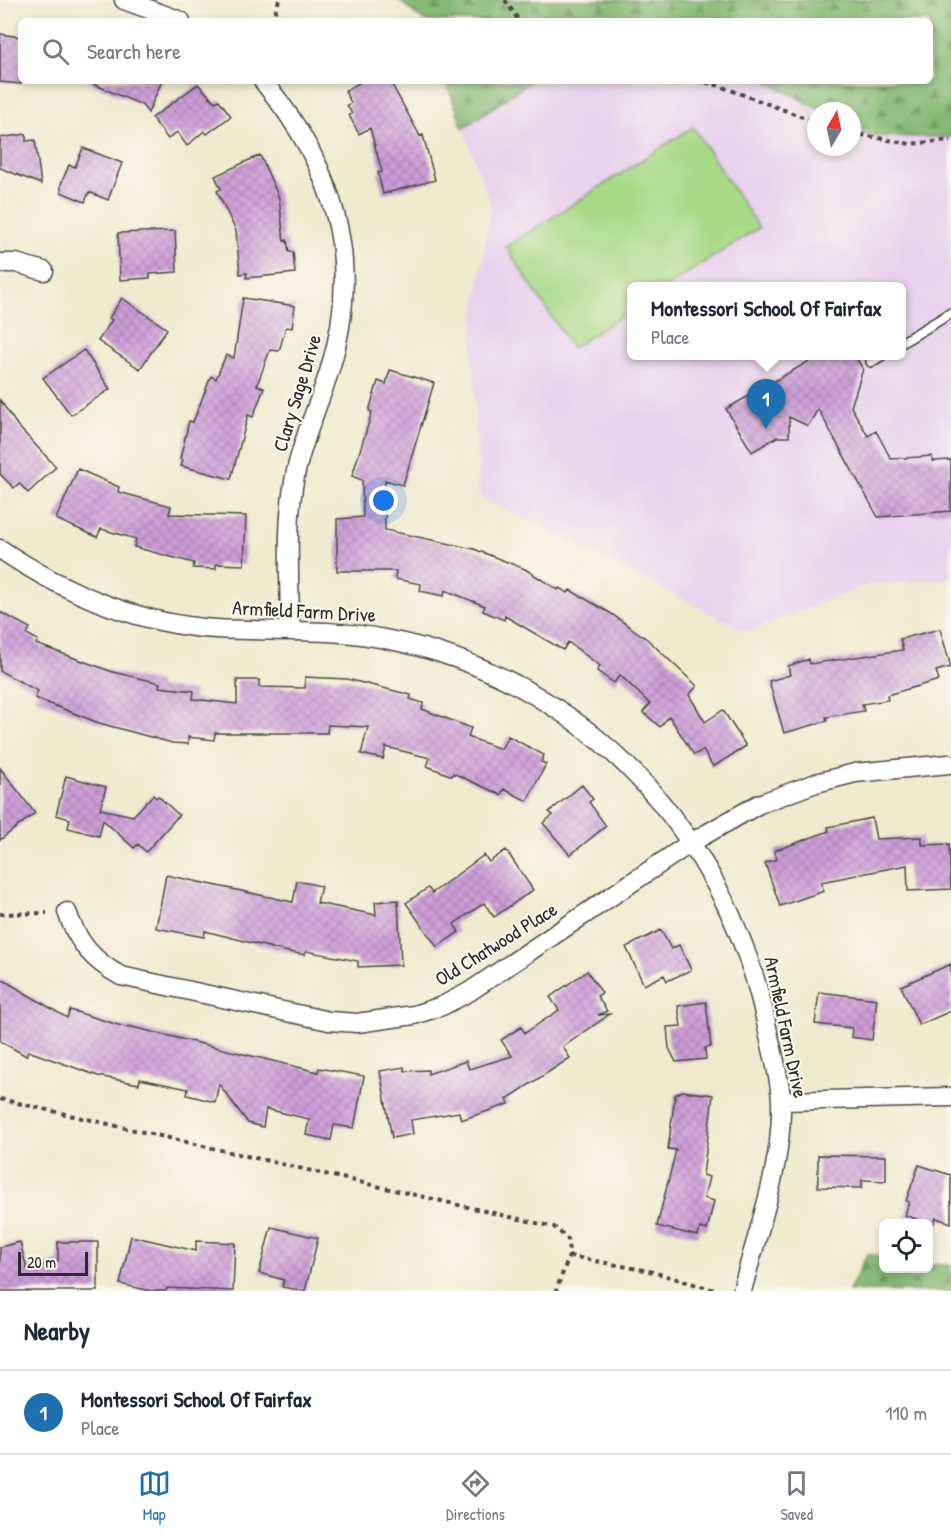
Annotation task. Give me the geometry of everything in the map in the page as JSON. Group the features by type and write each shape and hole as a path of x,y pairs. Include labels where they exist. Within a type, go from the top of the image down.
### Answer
{"street":[{"path":"124,0 173,18"},
{"name":"Clary Sage Drive","path":"266,84 288,111 310,146 330,194 340,233 343,259 343,298 339,337 295,476 290,508 290,630"},
{"path":"0,263 16,263 44,271"},
{"name":"Armfield Farm Drive","path":"0,549 70,591 111,607 170,622 214,628 345,633 424,648 480,668 536,695 574,719 609,747 641,778 692,842 733,917 760,996 781,1101 780,1144 742,1291"},
{"name":"Old Chatwood Place","path":"67,912 75,933 87,952 103,966 122,976 329,1021 386,1021 442,1006 469,992 692,842 759,804 816,783 855,773 949,764"},
{"path":"781,1101 951,1097"}],"lane":[{"path":"906,340 951,313"}],"path":[{"path":"273,18 279,0"},
{"path":"505,0 517,18"},
{"path":"712,84 807,119"},
{"path":"861,135 910,144 951,140"},
{"path":"0,914 67,912"},
{"path":"0,1099 554,1227 568,1239 569,1256 556,1291"},
{"path":"569,1256 649,1271 718,1291"}],"shaded area":[{"path":"527,84 772,84 807,103 807,156 861,156 861,131 870,136 951,137 951,579 869,584 748,632 479,496 472,331 491,205 463,128"}],"green space":[{"path":"399,0 951,0 951,137 870,136 861,131 861,102 807,103 772,84 933,84 933,18 420,18"},
{"path":"447,84 527,84 463,128"},
{"path":"693,127 759,228 673,282 627,282 627,313 572,348 506,247"},
{"path":"867,1254 879,1256 879,1273 933,1273 933,1264 951,1266 951,1291 849,1291"}],"building":[{"path":"0,34 18,37 18,84 0,82"},
{"path":"93,84 161,84 148,113 142,105"},
{"path":"198,84 215,102 219,100 231,116 207,134 204,131 187,146 177,132 168,139 152,118"},
{"path":"357,84 392,84 420,136 423,135 435,180 383,194 378,173 382,172 370,128 359,134 349,115 352,114 347,105 351,103 345,91"},
{"path":"26,134 26,141 35,140 41,184 0,168 0,138"},
{"path":"83,148 122,163 108,200 89,192 85,202 61,192 61,184 69,165 75,167"},
{"path":"260,155 279,198 284,241 287,240 289,252 293,252 295,273 246,278 247,273 240,274 236,231 217,191 221,189 215,176"},
{"path":"175,231 177,272 150,274 150,278 120,280 118,233"},
{"path":"122,298 167,329 140,369 98,341 112,320 109,318"},
{"path":"243,298 295,306 292,328 286,327 279,351 270,350 257,385 264,388 253,417 248,415 231,479 181,466 183,460 180,459 189,421 193,422 211,376 216,379 226,355 234,358"},
{"path":"84,350 110,389 71,415 43,378"},
{"path":"811,360 857,360 863,369 851,407 868,436 876,431 891,459 932,456 933,461 951,460 951,511 878,517 818,409 808,426 789,417 789,437 777,437 752,452 726,409"},
{"path":"390,370 434,383 403,485 385,480 385,530 474,549 525,569 558,590 559,588 568,593 570,590 610,613 647,639 697,686 689,695 705,722 723,710 746,746 713,767 703,750 694,755 669,716 660,727 643,712 650,704 620,675 614,683 597,671 600,666 568,642 563,650 505,616 504,620 483,611 485,606 445,590 444,596 420,591 421,584 395,579 396,571 337,571 337,519 363,517 362,480 352,476 372,412 369,411 378,381 386,384"},
{"path":"0,400 17,425 56,467 28,493 19,483 14,488 0,474"},
{"path":"78,469 119,487 118,492 171,506 169,514 246,516 244,565 216,564 216,569 193,568 194,563 134,547 136,539 101,529 97,537 56,519"},
{"path":"0,612 30,628 27,634 38,640 36,644 113,672 160,683 159,687 194,691 193,699 237,704 237,680 259,680 259,687 305,688 305,677 347,679 411,695 410,699 423,703 422,709 471,728 468,737 501,749 508,736 544,755 541,762 546,764 527,801 504,789 501,795 453,773 452,776 427,766 430,758 386,747 383,759 361,754 368,727 328,725 327,733 215,733 214,740 188,737 188,744 172,743 99,723 35,698 38,691 0,671"},
{"path":"940,629 951,667 936,671 939,680 887,695 888,700 862,704 864,711 826,717 827,721 784,733 769,681 790,675 788,666 809,659 810,664 903,650 900,639"},
{"path":"0,768 35,813 0,840"},
{"path":"66,776 106,787 100,809 133,816 153,795 156,798 158,796 179,815 146,852 138,844 134,848 103,820 99,836 68,828 70,819 56,815"},
{"path":"582,785 593,799 589,802 606,826 570,855 543,823 553,815 549,812"},
{"path":"872,818 876,839 922,837 922,845 949,844 951,889 908,891 907,865 821,882 824,891 780,906 765,863 777,859 774,851 829,831 828,827"},
{"path":"506,850 533,890 494,917 484,903 454,924 459,932 437,947 406,903 428,888 432,893 484,855 489,862"},
{"path":"166,875 293,902 297,881 321,886 317,903 376,915 375,902 398,900 401,965 358,967 358,961 306,951 305,955 284,951 205,931 204,937 156,928"},
{"path":"661,930 671,949 679,945 691,970 667,981 664,975 644,985 626,947"},
{"path":"951,964 951,1011 919,1025 901,986"},
{"path":"587,971 602,993 597,996 607,1011 598,1015 610,1014 563,1047 570,1058 507,1099 509,1104 461,1120 459,1112 411,1120 413,1134 392,1138 380,1071 404,1067 405,1071 428,1070 428,1074 466,1061 469,1069 512,1056 501,1040 521,1027 525,1033 559,1010 550,997"},
{"path":"0,978 67,1018 70,1010 128,1028 128,1026 318,1072 319,1068 364,1076 354,1128 334,1125 331,1140 306,1135 309,1119 266,1109 263,1127 248,1123 219,1084 215,1102 187,1095 188,1089 140,1079 139,1084 98,1076 28,1051 26,1056 0,1041"},
{"path":"819,992 877,999 872,1040 851,1037 852,1028 815,1024"},
{"path":"706,1002 711,1047 705,1048 706,1059 676,1062 669,1048 667,1027 681,1026 678,1006"},
{"path":"682,1091 713,1095 703,1175 709,1177 704,1198 714,1201 707,1230 700,1228 698,1236 657,1226 676,1150 668,1149 675,1095"},
{"path":"818,1155 886,1156 886,1181 862,1180 862,1188 818,1187"},
{"path":"919,1165 951,1175 951,1223 936,1218 933,1225 933,1219 916,1219 905,1215 909,1202 906,1201"},
{"path":"271,1227 318,1238 305,1291 282,1287 284,1280 259,1273"},
{"path":"131,1236 196,1251 196,1241 235,1243 233,1291 167,1288 166,1291 151,1291 120,1284"},
{"path":"20,1242 27,1269 58,1261 58,1242 98,1242 98,1291 0,1291 0,1247"}],"place":[{"name":"Montessori School Of Fairfax","path":"766,429"}]}
